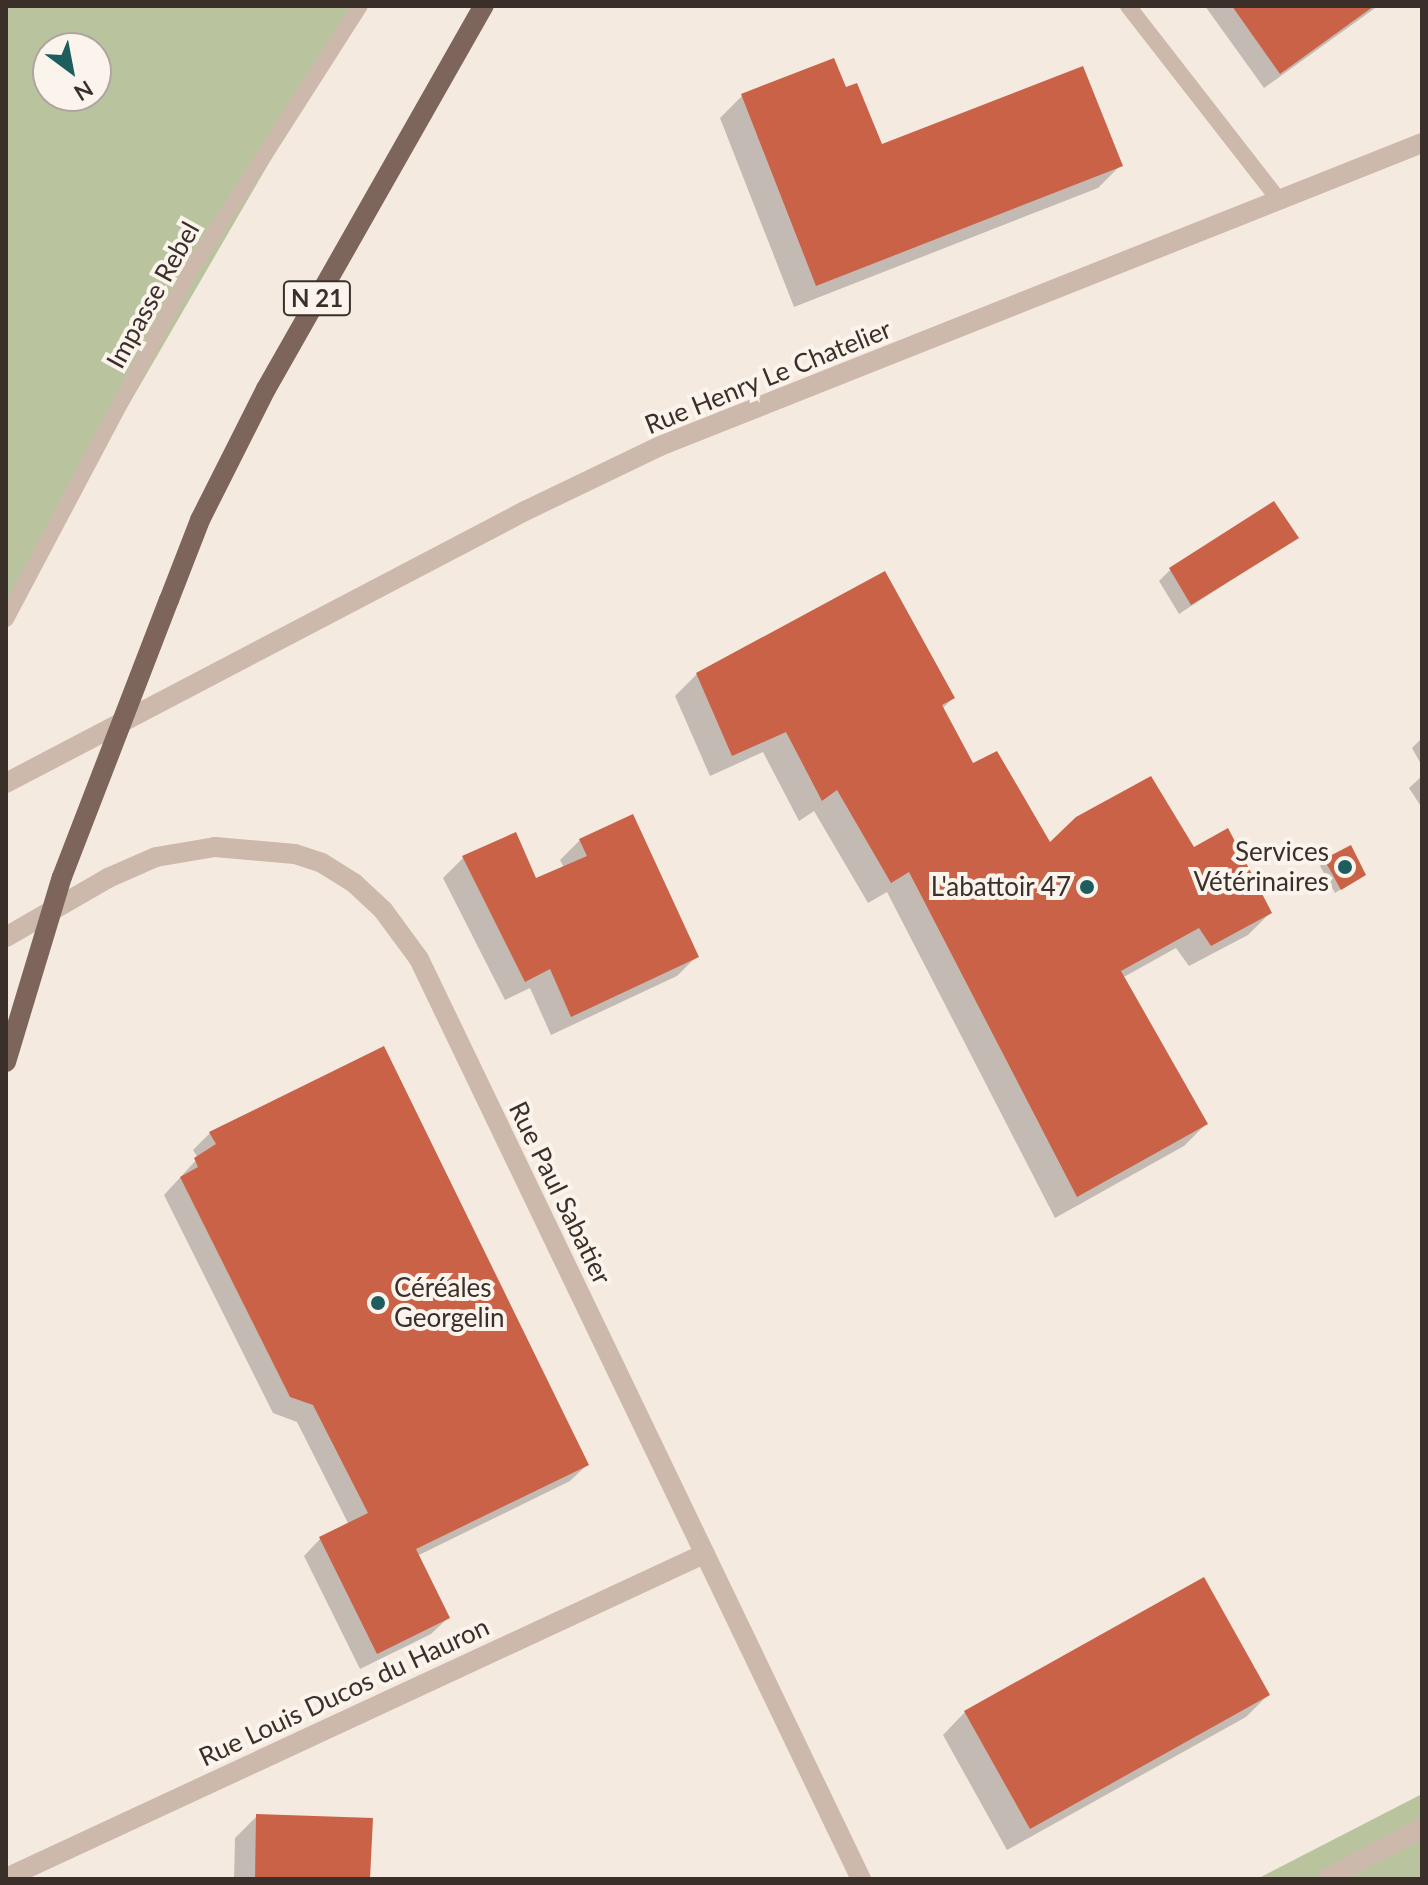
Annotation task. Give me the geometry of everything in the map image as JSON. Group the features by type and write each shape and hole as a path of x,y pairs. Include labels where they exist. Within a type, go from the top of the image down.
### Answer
{"main road":[{"name":"N 21","path":"6,1062 62,877 200,520 266,389 484,6"}],"street":[{"name":"Rue Henry Le Chatelier","path":"6,783 155,709 525,511 660,446 1422,143"},
{"name":"Rue Paul Sabatier","path":"6,937 144,862 215,847 295,854 354,883 383,910 419,959 861,1879"},
{"name":"Rue Louis Ducos du Hauron","path":"12,1874 704,1554"},
{"path":"1326,1879 1422,1828"}],"lane":[{"name":"Impasse Rebel","path":"6,619 189,273 360,6"},
{"path":"1128,6 1280,201"}],"green space":[{"path":"6,6 360,6 6,616"},
{"path":"1422,1794 1422,1879 1257,1879"}],"building":[{"path":"1232,6 1374,6 1280,74"},
{"path":"834,58 846,87 857,83 882,144 1083,66 1123,166 816,286 741,94"},
{"path":"1274,501 1299,538 1191,605 1169,568"},
{"name":"L'abattoir 47","path":"885,571 955,698 942,705 973,763 997,751 1050,842 1076,817 1151,776 1194,847 1228,828 1272,913 1211,946 1199,928 1121,971 1208,1124 1077,1197 909,872 891,883 837,790 822,801 786,732 732,756 696,673"},
{"path":"633,814 699,957 571,1017 550,969 525,982 462,856 516,832 536,878 587,856 579,839"},
{"name":"Services Vétérinaires","path":"1351,845 1366,875 1341,890 1324,859"},
{"name":"Céréales Georgelin","path":"384,1046 589,1465 416,1549 450,1618 377,1654 319,1537 368,1513 313,1405 290,1397 180,1177 198,1167 194,1158 216,1144 209,1132"},
{"path":"1204,1577 1270,1695 1030,1829 964,1711"},
{"path":"256,1814 373,1818 370,1879 255,1879"}],"place":[{"name":"Services Vétérinaires","path":"1345,867"},
{"name":"L'abattoir 47","path":"1087,887"},
{"name":"Céréales Georgelin","path":"378,1303"}]}
